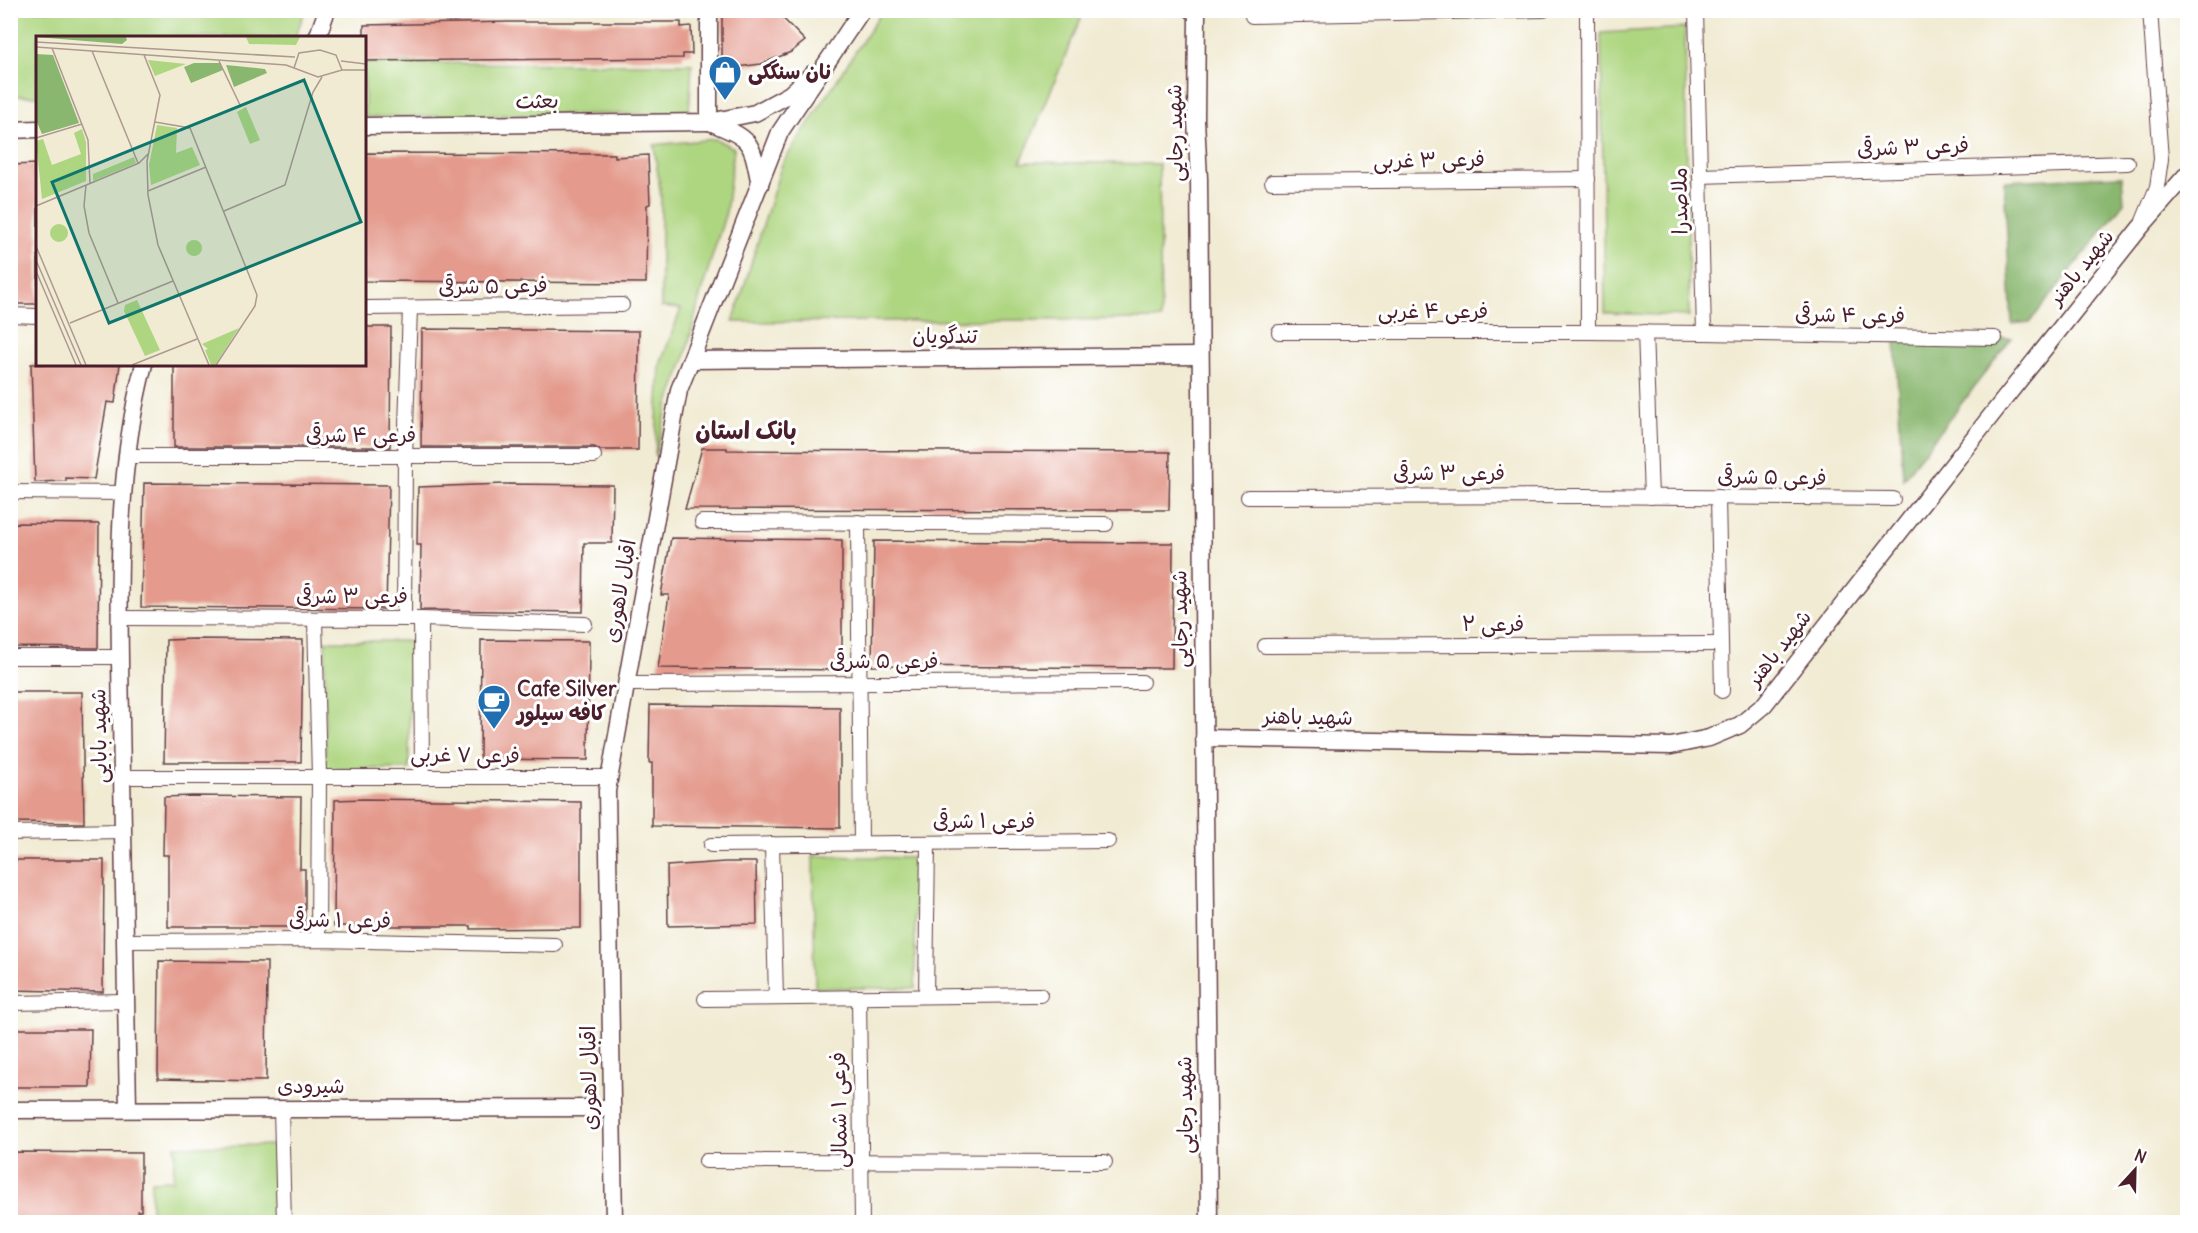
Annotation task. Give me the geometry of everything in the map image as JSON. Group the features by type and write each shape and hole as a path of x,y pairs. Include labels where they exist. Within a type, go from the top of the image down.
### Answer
{"street":[{"path":"318,36 327,10"},
{"path":"709,10 709,122"},
{"name":"اقبال لاهوری","path":"614,1222 607,791 679,390 780,132 862,10"},
{"path":"1252,16 1544,10"},
{"path":"1587,10 1588,332 1704,333"},
{"name":"ملاصدرا","path":"1696,10 1704,333"},
{"path":"2140,228 2157,187 2161,159 2150,10"},
{"name":"شهید رجایی","path":"1195,12 1199,179 1209,1222"},
{"path":"709,122 755,113 790,94 830,58"},
{"path":"709,122 739,134 752,148 760,185"},
{"name":"بعثت","path":"366,126 709,122"},
{"path":"10,130 36,129"},
{"name":"فرعی ۳ شرقی","path":"1700,176 2128,163"},
{"name":"شهید باهنر","path":"1204,738 1671,746 1708,738 1740,725 1764,705 2140,228 2187,173"},
{"name":"فرعی ۳ غربی","path":"1272,182 1588,179"},
{"name":"فرعی ۵ شرقی","path":"366,308 622,305"},
{"path":"404,619 405,456 410,308"},
{"path":"10,315 36,316"},
{"name":"فرعی ۴ غربی","path":"1279,332 1588,332"},
{"path":"1646,332 1650,497"},
{"name":"فرعی ۴ شرقی","path":"1704,333 1995,338"},
{"name":"تندگویان","path":"691,360 1200,356"},
{"name":"شهید بابایی","path":"128,1109 120,618 123,493 137,391 143,366"},
{"name":"فرعی ۴ شرقی","path":"128,456 594,456"},
{"path":"10,492 123,493"},
{"name":"فرعی ۳ شرقی","path":"1248,496 1650,497"},
{"name":"فرعی ۵ شرقی","path":"1650,497 1893,499"},
{"path":"1718,497 1722,691"},
{"path":"702,522 1106,524"},
{"path":"858,522 861,843"},
{"name":"فرعی ۳ شرقی","path":"120,618 421,619 585,624"},
{"path":"315,619 319,776 318,940"},
{"path":"421,619 422,776"},
{"name":"فرعی ۲","path":"1265,646 1721,644"},
{"path":"10,657 120,657"},
{"name":"فرعی ۵ شرقی","path":"626,684 1142,682"},
{"name":"فرعی ۷ غربی","path":"122,777 609,777"},
{"path":"10,833 123,831"},
{"name":"فرعی ۱ شرقی","path":"711,845 1108,841"},
{"path":"926,996 928,843"},
{"path":"772,844 776,998"},
{"name":"فرعی ۱ شرقی","path":"125,941 318,940 555,945"},
{"path":"705,999 1040,995"},
{"name":"فرعی ۱ شمالی","path":"859,997 862,1222"},
{"path":"10,1003 126,1001"},
{"name":"شیرودی","path":"10,1110 612,1108"},
{"path":"281,1109 284,1222"},
{"path":"706,1161 1105,1162"}],"green space":[{"path":"11,10 305,11 295,36 36,36 36,96 11,96"},
{"path":"882,11 1084,11 1021,162 1159,164 1161,319 733,322 782,164"},
{"path":"1685,28 1689,316 1605,313 1601,33"},
{"path":"366,63 692,64 689,113 366,117"},
{"path":"715,139 734,148 726,212 700,296 685,358 667,409 655,457 660,365 681,309 661,307 661,197 654,145"},
{"path":"2122,176 2124,203 2030,322 2012,324 2004,181"},
{"path":"2012,338 1903,479 1895,340"},
{"path":"325,641 410,641 409,769 325,769"},
{"path":"813,856 915,858 915,988 815,988"},
{"path":"280,1145 281,1222 151,1222 151,1181 173,1180 175,1146"}],"building":[{"path":"722,10 775,10 805,41 791,52 761,64 722,69"},
{"path":"681,22 681,27 691,26 692,54 683,54 683,58 366,61 364,25"},
{"path":"366,153 615,154 615,157 648,155 650,204 647,205 646,283 366,281"},
{"path":"36,164 36,304 10,304 10,165"},
{"path":"366,327 391,327 390,447 174,447 174,366 366,366"},
{"path":"422,329 639,331 638,450 600,450 594,447 421,447"},
{"path":"31,364 36,364 36,366 120,366 115,403 107,402 94,479 66,478 66,481 35,482"},
{"path":"702,448 1170,452 1169,510 685,509"},
{"path":"144,483 389,485 386,609 141,607"},
{"path":"505,484 613,485 612,543 584,543 583,612 420,610 421,545 417,545 418,487"},
{"path":"10,523 99,524 98,648 10,647"},
{"path":"671,538 842,540 842,670 658,668 669,595 661,595"},
{"path":"874,541 1173,543 1172,668 872,666"},
{"path":"166,640 303,640 301,762 164,762"},
{"path":"481,640 589,641 588,760 480,759"},
{"path":"10,692 82,692 84,823 10,822"},
{"path":"650,705 840,707 840,828 652,826 652,763 649,763"},
{"path":"164,797 301,797 300,869 305,869 305,927 168,927 168,855 163,855"},
{"path":"335,800 581,802 581,928 471,929 471,926 334,926"},
{"path":"10,860 104,860 103,992 10,990"},
{"path":"756,862 757,924 668,926 667,866"},
{"path":"159,961 267,962 266,1081 158,1079"},
{"path":"11,1029 91,1029 90,1087 10,1087"},
{"path":"10,1152 141,1153 141,1211 138,1211 138,1222 10,1222"}],"place":[{"name":"نان سنگکی","path":"725,101"},
{"name":"Cafe Silver کافه سیلور","path":"494,730"}],"district":[{"name":"بانک استان","path":"746,431"}]}
